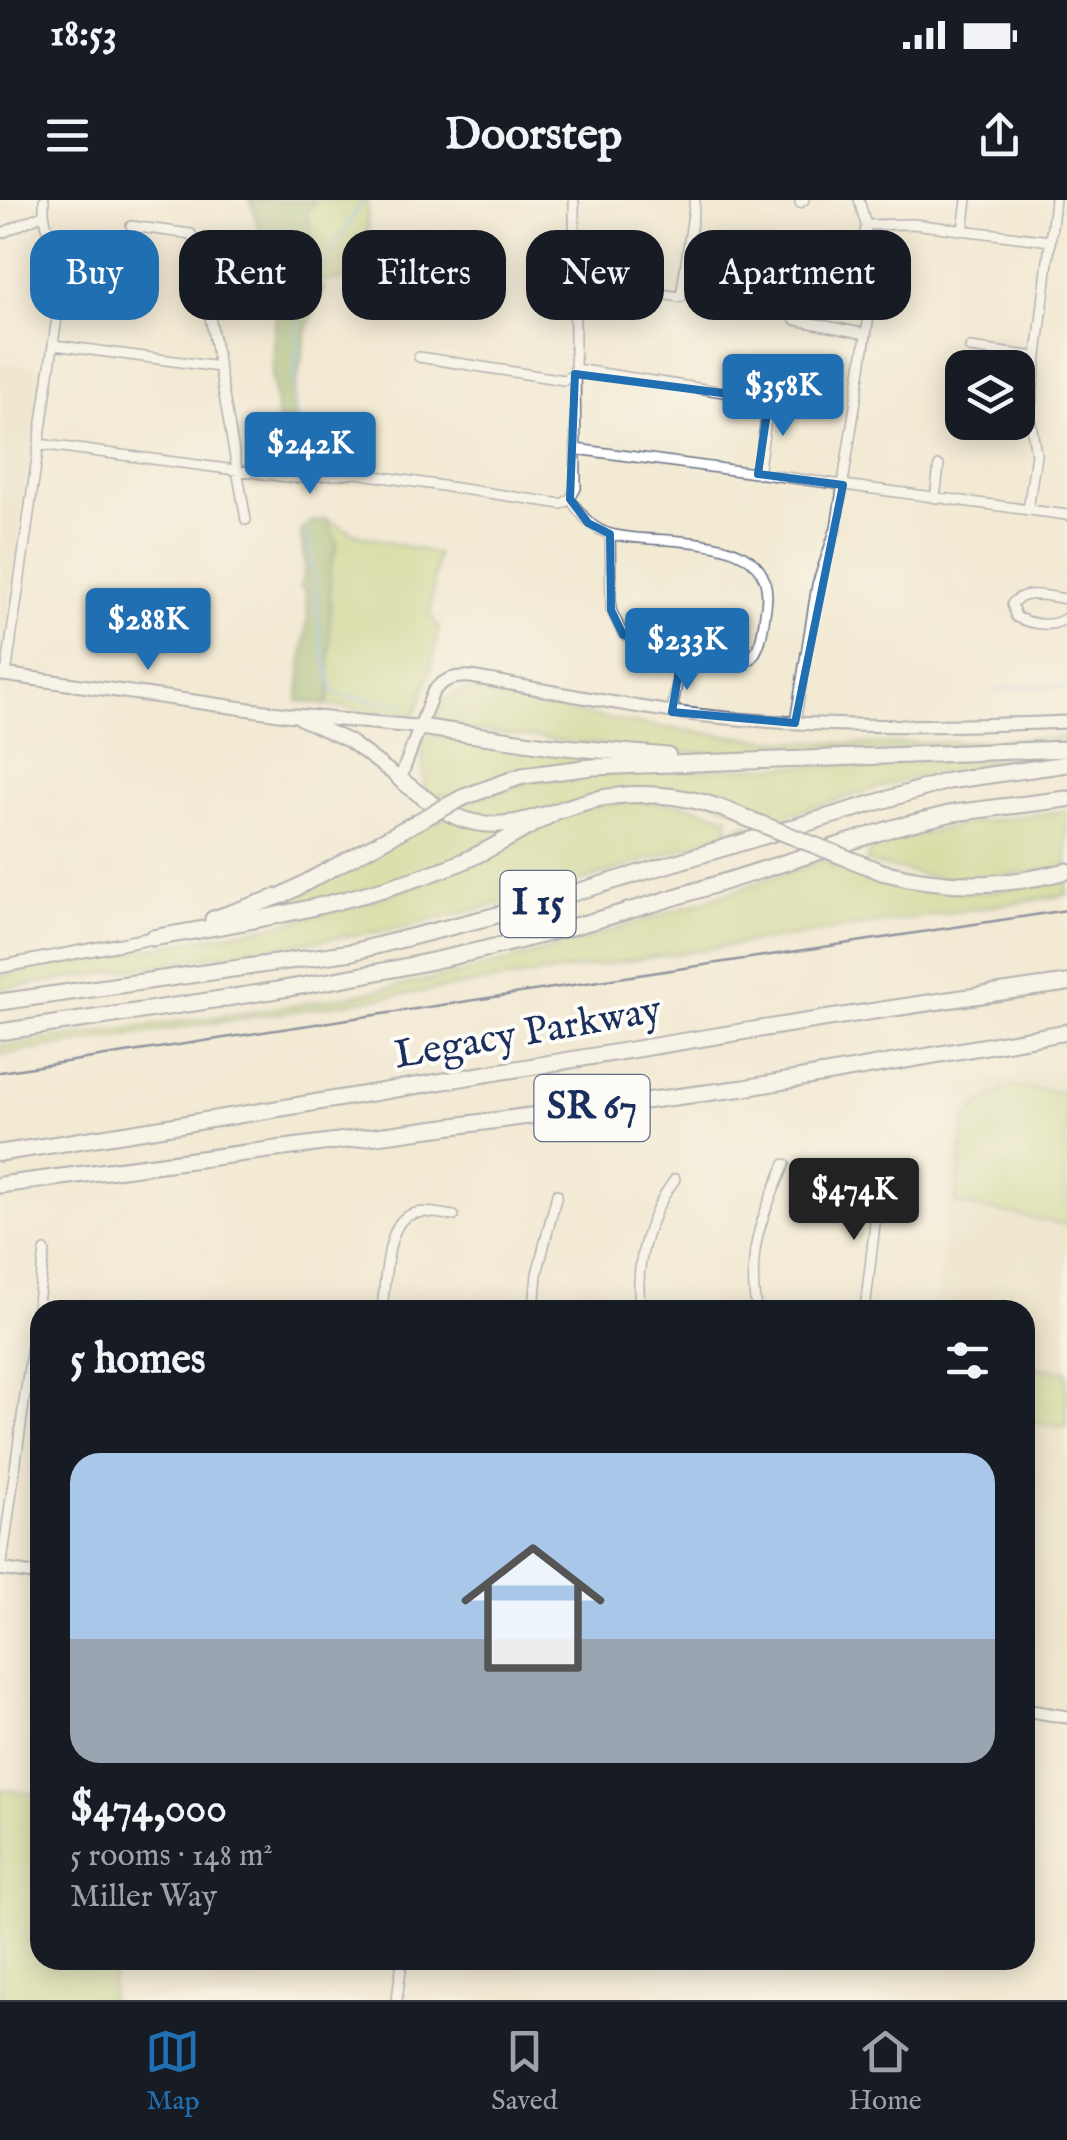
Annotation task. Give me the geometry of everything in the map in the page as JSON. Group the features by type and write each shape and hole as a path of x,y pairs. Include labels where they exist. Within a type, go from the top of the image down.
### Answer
{"highway":[{"path":"420,728 552,746 732,762"},
{"path":"152,938 283,895 464,797 522,776 559,770 1067,749"},
{"name":"I 15","path":"0,1002 352,952 530,906 948,781 1067,764"},
{"path":"400,780 436,806 466,820 505,824 633,794 686,798 721,808 882,872 947,886 1006,884 1067,871"},
{"name":"I 15","path":"0,1032 327,983 453,957 584,923 953,812 1067,799"},
{"path":"152,938 268,918 384,889 461,863 552,814"},
{"name":"Legacy Parkway","path":"0,1152 230,1118 816,1018 1067,983"},
{"name":"Legacy Parkway","path":"0,1184 744,1088 1067,1032"}],"main road":[{"path":"3,674 290,715 420,728"},
{"path":"290,715 349,742 400,780"}],"street":[{"path":"3,674 61,289 44,200"},
{"path":"574,200 574,230"},
{"path":"664,294 681,296 695,200"},
{"path":"796,723 817,585 832,546 869,316 860,284 866,226 859,200"},
{"path":"963,230 967,200"},
{"path":"1028,510 1036,454 1030,417 1055,200"},
{"path":"0,234 44,214"},
{"path":"866,226 913,224 1050,241"},
{"path":"131,226 192,234 198,248 246,520"},
{"path":"40,444 295,478 356,472 562,504 576,488 574,320"},
{"path":"796,320 866,334"},
{"path":"54,345 220,366"},
{"path":"970,348 1036,357"},
{"path":"419,357 564,380 581,370 769,398 758,474"},
{"path":"576,449 1067,516"},
{"path":"935,498 939,466"},
{"path":"570,499 588,523 610,534 741,552 757,566 768,596 760,648 751,659 682,653 623,635 611,610 610,534"},
{"path":"1067,599 1027,594 1017,597 1012,604 1016,618 1024,621 1059,623 1067,617"},
{"path":"672,712 682,653"},
{"path":"400,780 437,687 450,678 672,712 796,723 941,726 1067,722"},
{"path":"0,967 152,938"},
{"path":"755,1300 753,1246 786,1164"},
{"path":"639,1300 650,1228 661,1198 675,1179"},
{"path":"867,1300 880,1180"},
{"path":"535,1300 557,1194"},
{"path":"383,1300 392,1236 398,1224 418,1212 454,1216"},
{"path":"38,1300 45,1252"},
{"path":"30,1358 0,1570 30,1574"},
{"path":"1035,1712 1067,1717"},
{"path":"396,2000 400,1970"}],"highlighted area":[{"path":"575,374 769,399 758,474 843,485 795,723 672,712 682,653 623,635 611,610 610,534 588,523 570,499"}],"shaded area":[{"path":"0,363 45,369 2,669 0,669"},
{"path":"1067,1068 1067,1712 1035,1707 1035,1300 937,1300 963,1085"}],"green space":[{"path":"250,200 315,200 307,212 311,230 259,230"},
{"path":"253,200 367,200 368,230 342,230 342,280 322,281 322,230 262,230"},
{"path":"275,320 311,320 294,395 300,463 284,462 272,379"},
{"path":"327,519 356,534 437,554 430,615 439,626 430,672 414,716 325,705 330,687 330,570 337,544"},
{"path":"327,519 337,543 330,570 330,687 325,705 298,701 308,614 305,589 300,587 305,568 301,531 310,522"},
{"path":"469,690 617,720 768,740 869,744 1067,737 1067,744 758,755 651,751 445,727 437,720 439,708 457,693"},
{"path":"429,736 651,760 608,763 454,796 439,795 440,803 425,792 422,743"},
{"path":"1027,758 898,782 767,821 761,819 762,809 742,811 694,794 503,818 470,818 462,803 532,781 581,774"},
{"path":"627,801 687,805 729,817 727,830 752,826 542,894 400,928 0,989 0,976 344,909 397,892 553,819"},
{"path":"1067,811 1067,868 950,881 866,862 871,846 881,843 976,822"},
{"path":"439,815 514,828 449,861 383,887 252,913 340,873 427,822 441,821"},
{"path":"834,860 830,868 861,870 966,891 1010,889 1067,878 1067,895 0,1055 0,1046 288,1006 459,973 600,935"},
{"path":"1011,1086 1067,1093 1067,1225 955,1203 967,1120 979,1104"},
{"path":"1035,1367 1067,1372 1067,1427 1035,1423"},
{"path":"0,1789 30,1794 30,1970 114,1970 110,2000 0,2000"}],"waterway":[{"path":"301,465 294,396 299,303 363,200"},
{"path":"308,530 320,637 334,694 407,706"},
{"path":"996,693 1007,687 1067,687"}],"railway":[{"path":"0,1072 1067,910"}]}
